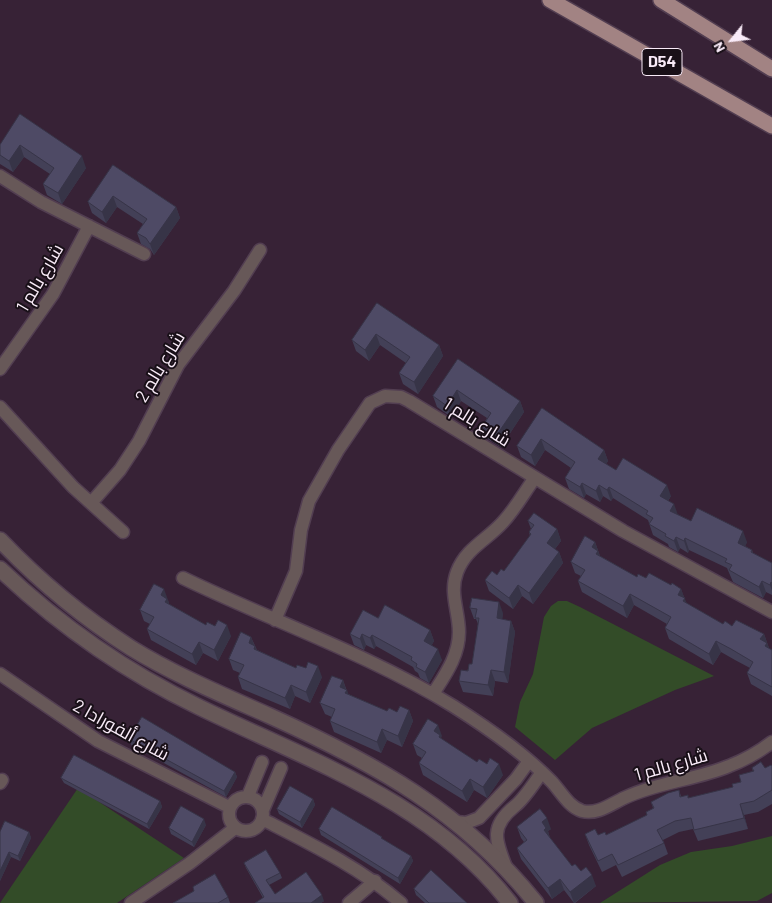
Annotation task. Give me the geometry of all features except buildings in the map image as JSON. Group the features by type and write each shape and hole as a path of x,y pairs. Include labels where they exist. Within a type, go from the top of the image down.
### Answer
{"main road":[{"name":"D54","path":"550,0 772,126"},
{"path":"661,0 772,69"}],"street":[{"path":"0,176 41,202 144,254"},
{"name":"شارع بالم 1","path":"0,369 53,294 89,226"},
{"name":"شارع بالم 2","path":"91,503 120,470 139,441 178,365 234,291 260,250"},
{"name":"شارع بالم 1","path":"275,620 296,571 303,520 313,491 364,409 377,398 385,396 401,397 623,531 772,612"},
{"path":"0,407 91,503 123,532"},
{"path":"433,694 450,667 457,650 459,631 453,591 462,562 474,546 504,521 534,478"},
{"path":"0,540 32,572 78,610 106,631 151,659 207,688 345,751 409,787 457,822 506,867 536,903"},
{"path":"0,570 53,616 107,655 198,707 336,769 367,785 453,845 489,879 510,903"},
{"name":"شارع بالم 1","path":"183,578 371,663 433,694 486,728 529,761 542,772 574,807 581,810 596,811 649,788 731,766 772,742"},
{"path":"107,655 118,654 139,665 146,664 151,659"},
{"name":"شارع ألفورادا 2","path":"0,674 98,741 229,807"},
{"path":"457,822 471,822 486,811 516,779 529,761"},
{"path":"248,796 262,762"},
{"path":"281,768 263,814 256,828 251,830 235,828 229,818 229,807 237,798 248,796 256,800 263,814 375,881 401,903"},
{"path":"506,867 496,842 500,823 504,814 515,806 542,772"},
{"path":"501,794 512,796 515,806"},
{"path":"486,811 490,820 500,823"},
{"path":"130,903 145,899 235,828"},
{"path":"349,903 375,881"}],"green space":[{"path":"558,601 567,601 580,607 714,676 675,690 592,728 555,760 515,727 520,702 533,674 544,617 551,606"},
{"path":"78,788 184,858 117,903 0,903"},
{"path":"772,836 772,893 757,901 600,903 660,865 691,852 732,846"}]}
